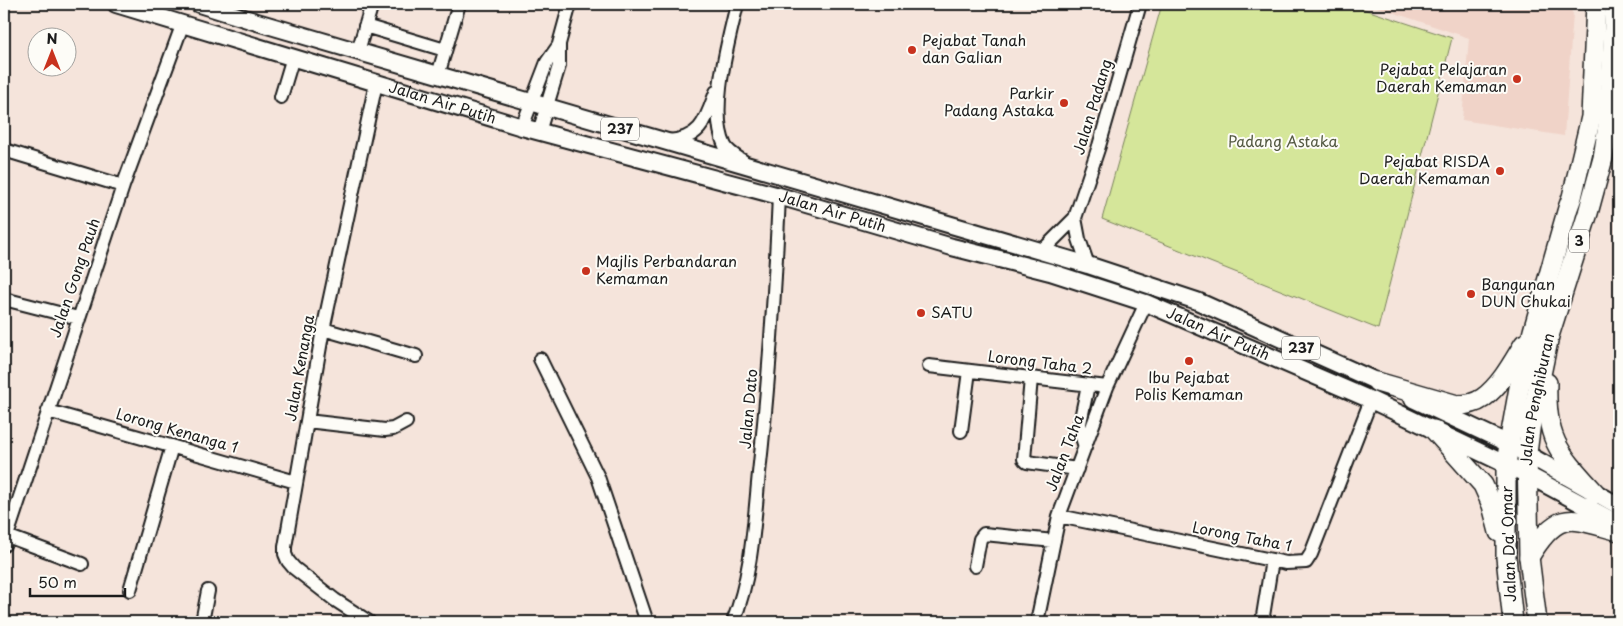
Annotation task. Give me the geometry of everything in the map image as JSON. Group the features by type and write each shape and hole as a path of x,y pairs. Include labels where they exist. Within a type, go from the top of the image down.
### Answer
{"highway":[{"name":"Jalan Penghiburan","path":"1528,475 1527,453 1541,334 1590,117 1596,4"},
{"name":"Jalan Penghiburan","path":"1506,465 1518,388 1588,213 1603,158 1609,119 1616,4"},
{"path":"1374,391 1457,405 1469,404 1483,398 1541,334"},
{"path":"1541,334 1548,419 1553,440 1566,461 1596,494"},
{"path":"1434,430 1483,485 1492,504 1506,557"},
{"name":"Jalan Da' Omar","path":"1506,465 1506,557 1513,622"},
{"name":"3","path":"1528,475 1530,557 1537,622"},
{"path":"1530,557 1546,532 1554,525 1566,520 1577,520 1619,531"}],"main road":[{"name":"Jalan Air Putih","path":"116,4 539,132 779,196 952,247 1050,272 1146,302 1509,444 1619,506"},
{"name":"Jalan Air Putih","path":"199,4 1042,251 1197,301 1374,391 1434,430 1528,475 1619,524"}],"street":[{"path":"358,51 372,4"},
{"path":"438,74 459,4"},
{"path":"539,132 539,105 547,62 559,44 570,4"},
{"path":"662,141 682,138 700,128 704,123 720,83 737,4"},
{"name":"Jalan Padang","path":"1075,218 1099,146 1140,4"},
{"name":"Jalan Gong Pauh","path":"5,540 123,186 182,23"},
{"path":"365,26 445,50"},
{"path":"281,97 293,57"},
{"name":"Jalan Kenanga","path":"369,622 335,600 294,568 285,554 285,547 323,329 376,83"},
{"path":"720,83 720,123 726,147 735,156 754,167"},
{"path":"522,127 539,105"},
{"path":"4,150 123,186"},
{"name":"Jalan Dato","path":"733,622 745,583 753,534 764,422 779,196"},
{"path":"1042,251 1075,218"},
{"path":"1075,218 1079,240 1088,265"},
{"path":"4,299 78,318"},
{"name":"Jalan Taha","path":"1037,622 1059,516 1107,387 1146,302"},
{"path":"323,329 416,356"},
{"path":"540,359 598,477 647,622"},
{"name":"Lorong Taha 2","path":"929,366 1107,387"},
{"name":"Lorong Taha 2","path":"961,431 969,371"},
{"path":"1031,378 1024,459 1027,462 1076,468"},
{"path":"1085,447 1080,431 1080,423 1088,385"},
{"name":"Lorong Taha 1","path":"1059,516 1286,564 1306,562 1311,554 1374,391"},
{"name":"Lorong Kenanga 1","path":"48,411 296,482"},
{"path":"307,421 385,430 393,429 406,422"},
{"path":"130,590 172,446"},
{"path":"975,566 980,538 984,534 1054,541"},
{"path":"5,540 82,564"},
{"path":"1262,622 1272,560"},
{"path":"202,622 208,591"}],"shaded area":[{"name":"Pejabat Pelajaran Daerah Kemaman","path":"1368,4 1568,4 1573,14 1564,136 1462,120 1469,38"}],"green space":[{"name":"Padang Astaka","path":"1162,4 1348,4 1452,38 1378,329 1102,219"}],"place":[{"name":"Pejabat Tanah dan Galian","path":"912,50"},
{"name":"Pejabat Pelajaran Daerah Kemaman","path":"1517,79"},
{"name":"Parkir Padang Astaka","path":"1064,103"},
{"name":"Pejabat RISDA Daerah Kemaman","path":"1500,171"},
{"name":"Majlis Perbandaran Kemaman","path":"586,271"},
{"name":"Bangunan DUN Chukai","path":"1471,294"},
{"name":"SATU","path":"921,313"},
{"name":"Ibu Pejabat Polis Kemaman","path":"1189,361"}]}
